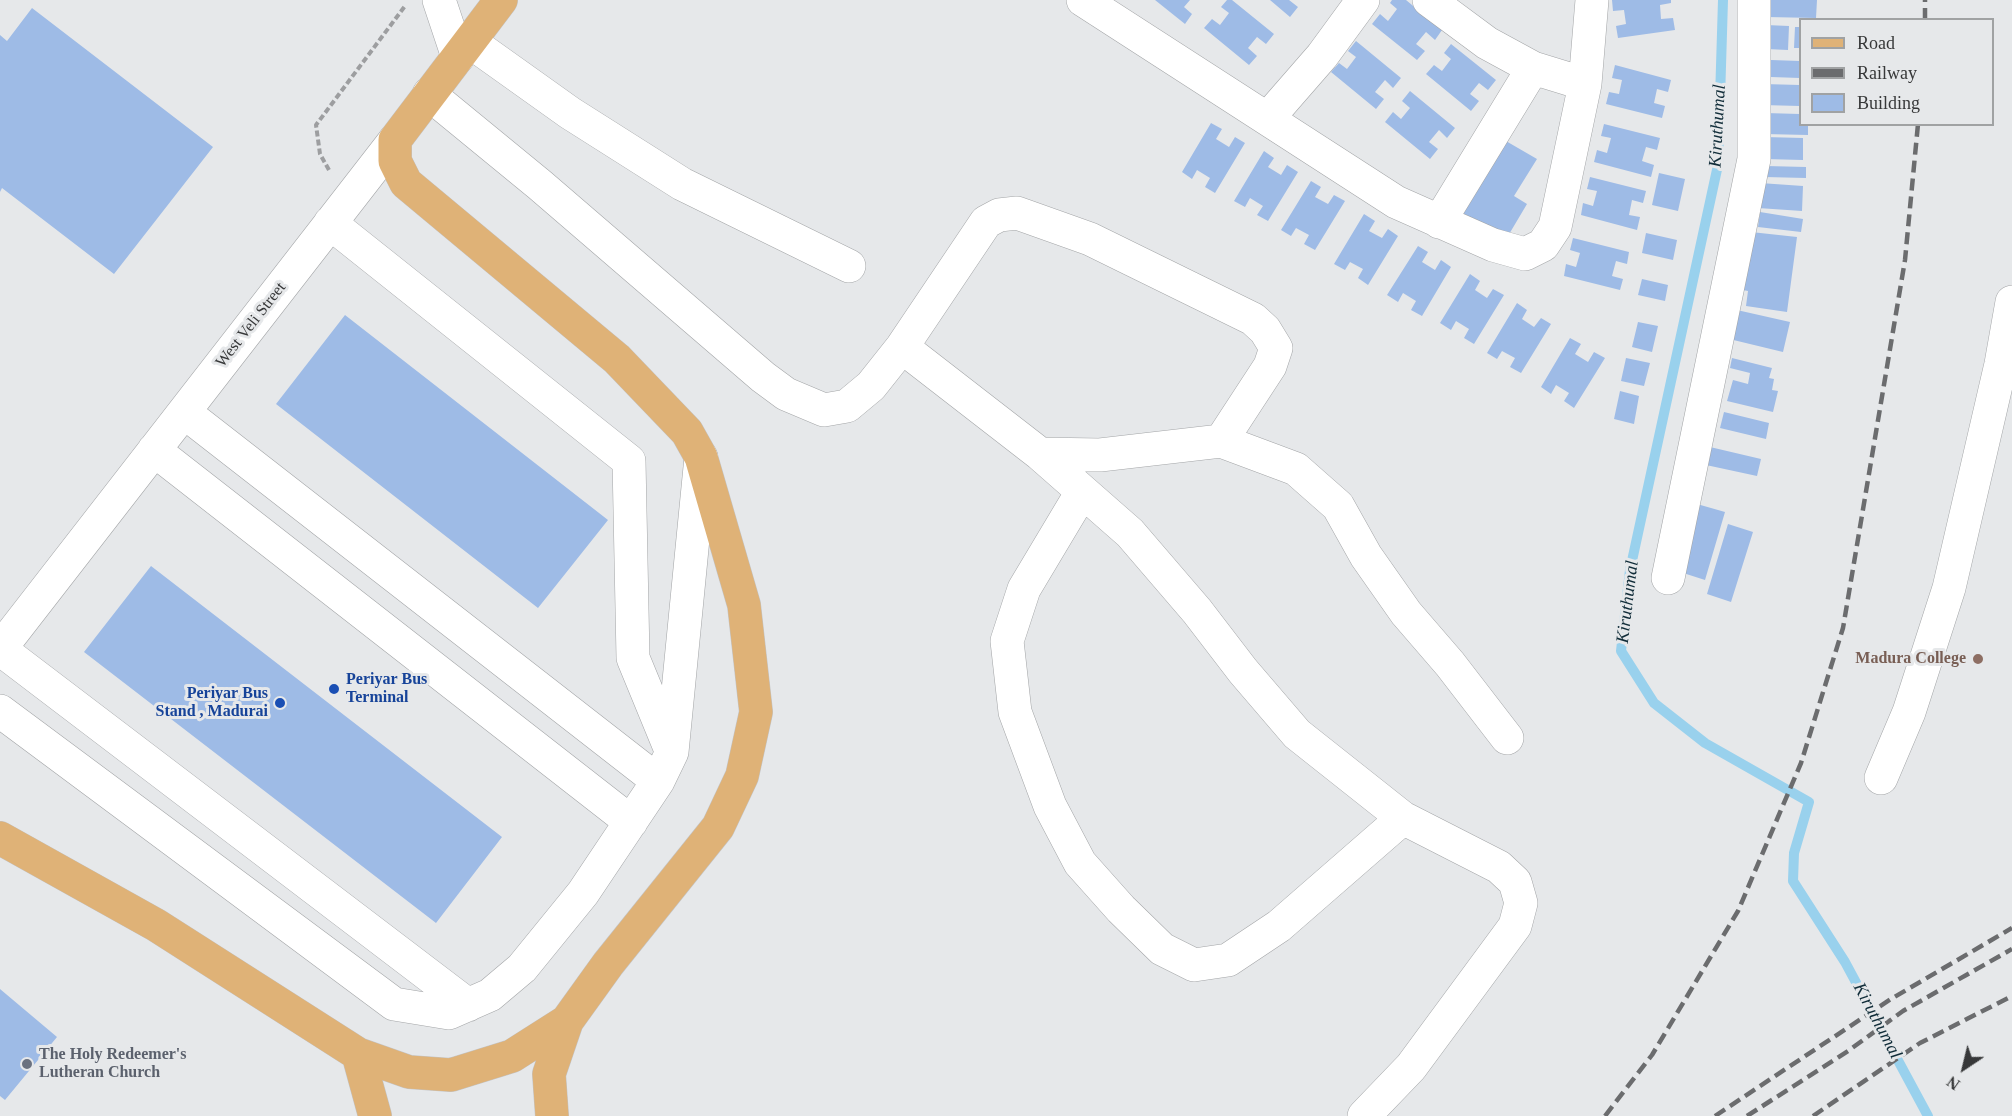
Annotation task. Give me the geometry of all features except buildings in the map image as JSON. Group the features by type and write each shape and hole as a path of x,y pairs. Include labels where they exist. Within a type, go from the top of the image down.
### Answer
{"main road":[{"name":"West Veli Street","path":"394,140 501,0"},
{"path":"394,140 395,161 406,183 617,359 687,432 701,457 744,605 756,712 742,776 718,827 608,963 567,1021 549,1074 552,1116"},
{"path":"0,838 156,925 358,1054 409,1072 451,1075 512,1056 567,1021"},
{"path":"358,1054 375,1116"}],"street":[{"path":"1268,118 1322,56 1363,0"},
{"path":"1430,0 1487,43 1533,68 1585,84"},
{"path":"1103,6 1268,118 1396,201 1493,246 1525,254 1543,245 1555,227 1585,84 1592,0"},
{"path":"1668,578 1754,159 1754,0"},
{"path":"423,1 464,49 682,184 849,266"},
{"path":"1438,222 1533,68"},
{"path":"429,94 540,185 763,377 786,394 824,410 847,406 871,386 902,347 986,222 999,215 1017,213 1090,239 1253,319 1265,330 1276,348 1270,366 1221,441"},
{"name":"West Veli Street","path":"0,649 394,140"},
{"path":"330,224 629,461 633,658 665,767"},
{"path":"1881,778 1909,712 1949,588 2001,364 2012,302"},
{"path":"902,347 1040,454 1130,533 1297,734 1403,818 1499,867 1515,882 1521,903 1515,926 1418,1058 1364,1116"},
{"path":"183,412 665,767"},
{"path":"1040,454 1100,455 1221,441 1296,469 1338,506 1366,556 1406,613 1450,664 1507,738"},
{"path":"154,450 631,822"},
{"path":"0,711 394,1004 449,1013 490,995 522,968 583,893 665,767 701,457"},
{"path":"1082,492 1024,589 1007,641 1015,712 1050,806 1080,863 1121,909 1162,950 1194,965 1228,960 1279,926 1403,818"},
{"path":"0,649 468,1005"}],"path":[{"path":"330,224 334,179 320,154 316,125 423,1"}],"waterway":[{"name":"Kiruthumal","path":"1723,0 1718,165 1630,570 1621,651 1654,703 1705,743 1809,802 1794,853 1793,881 1845,962 1928,1116"}],"railway":[{"path":"1925,0 1925,18"},
{"path":"1605,1116 1652,1055 1738,911 1801,763 1843,628 1905,260 1918,126"},
{"path":"1715,1116 1891,999 2012,928"},
{"path":"1747,1116 1848,1051 1903,1011 2012,949"},
{"path":"1813,1116 1920,1043 2012,996"}],"place":[{"name":"Madura College","path":"1978,659"},
{"name":"Periyar Bus Terminal","path":"334,689"},
{"name":"Periyar Bus Stand , Madurai","path":"280,703"},
{"name":"The Holy Redeemer's Lutheran Church","path":"27,1064"}]}
